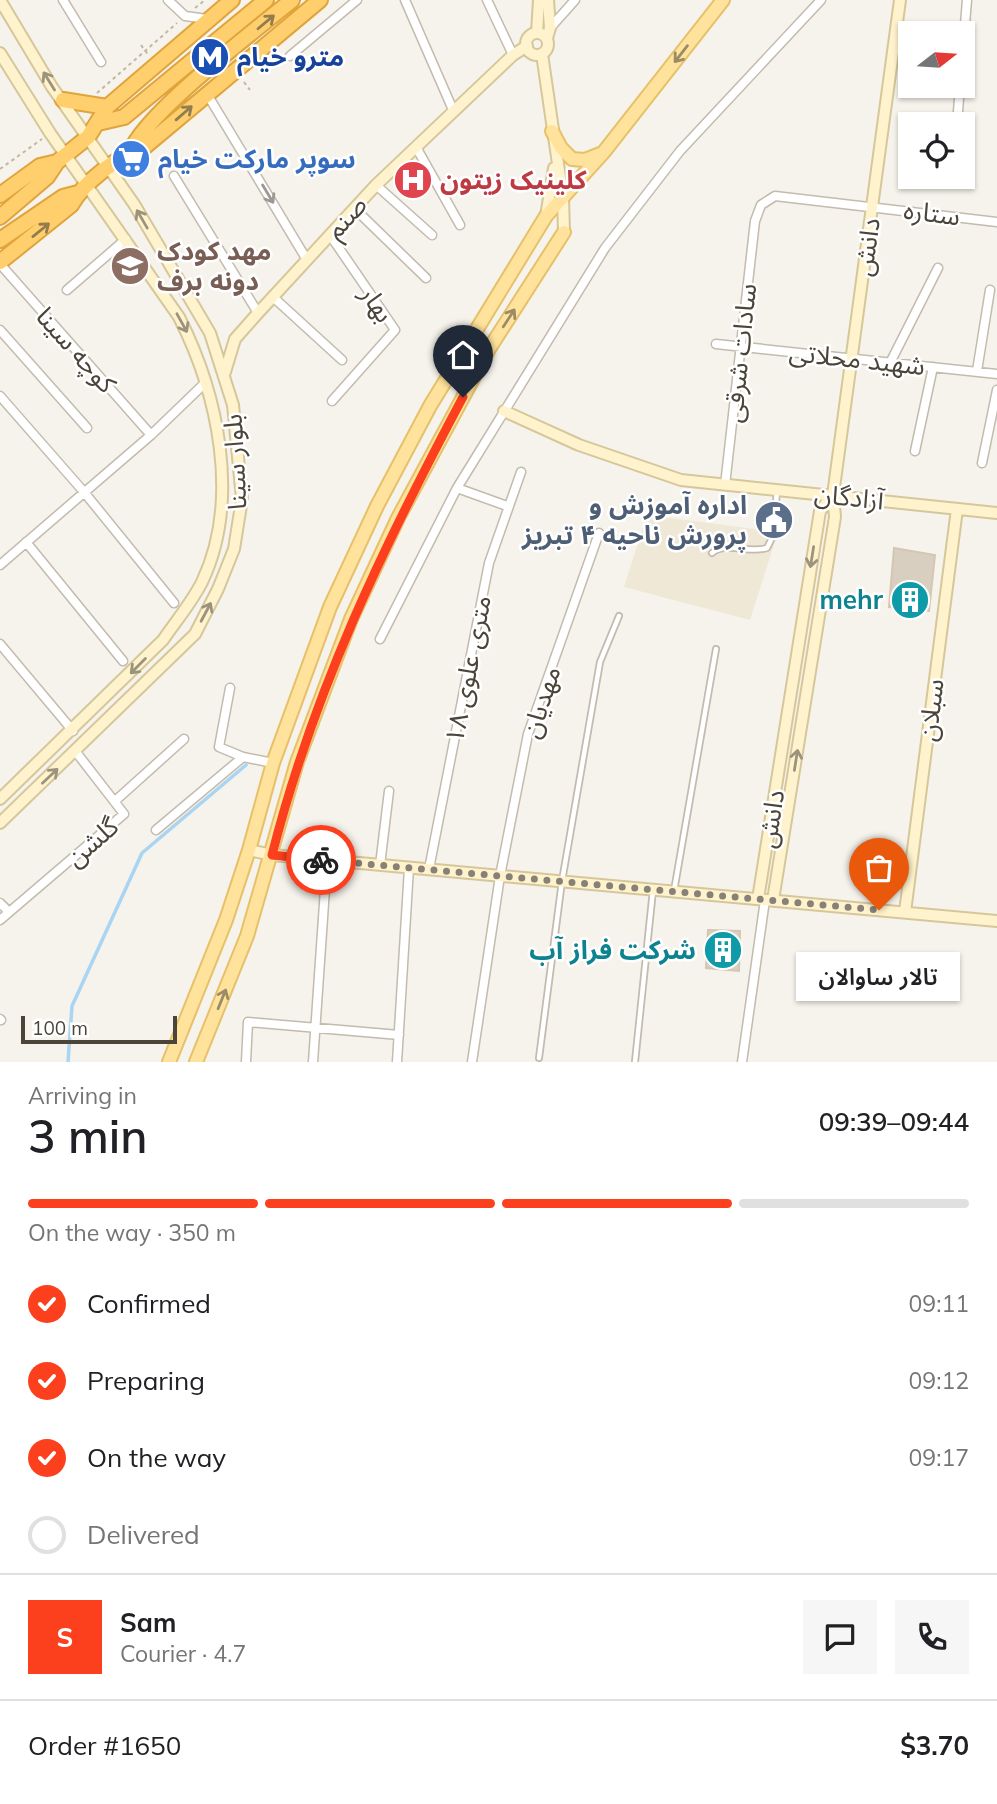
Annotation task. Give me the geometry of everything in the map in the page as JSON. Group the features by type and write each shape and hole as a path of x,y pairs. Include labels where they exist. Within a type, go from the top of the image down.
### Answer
{"highway":[{"path":"6,213 47,177 61,158 88,136 107,107 232,0"},
{"path":"98,123 124,117 266,0"},
{"path":"130,153 134,140 162,110 292,0"},
{"path":"0,263 71,205 83,189 130,153 144,148 320,0"},
{"path":"63,100 107,107"},
{"path":"0,195 40,166 61,158"},
{"path":"0,240 63,197 83,189"},
{"path":"6,213 21,212 22,223"}],"main road":[{"path":"169,1062 226,920 273,763 330,607 377,506 436,394 546,216 603,153 704,24 726,0"},
{"path":"552,131 561,148 572,159 585,160 603,153"},
{"path":"196,1062 247,936 297,762 351,619 387,542 489,349 564,232"}],"street":[{"name":"بلوار سینا","path":"0,0 110,168 208,329 225,373 240,455 242,499 234,550 195,634 0,823"},
{"path":"63,0 101,62"},
{"path":"167,0 184,16 194,19 212,16"},
{"path":"290,55 357,0"},
{"path":"405,0 453,110"},
{"path":"487,0 513,55"},
{"path":"539,0 548,47 542,54 563,198 564,232"},
{"path":"544,33 548,0"},
{"path":"542,54 532,54 527,46 528,39 544,33 575,0"},
{"name":"دانش","path":"765,900 835,517 834,495 900,0"},
{"path":"965,21 967,0"},
{"path":"380,639 457,488 605,248 680,151 822,1"},
{"name":"صنم","path":"236,339 376,185 453,110 513,55 527,46"},
{"name":"بلوار سینا","path":"0,53 50,133 61,158 83,189 126,239 179,317 193,343 206,382 217,431 221,467 220,509 214,548 202,583 163,640 0,799"},
{"path":"207,94 307,260"},
{"path":"416,146 460,225"},
{"path":"546,216 555,152"},
{"path":"174,176 258,313"},
{"path":"376,185 432,235"},
{"name":"ستاره","path":"755,221 761,205 775,196 872,205 997,222"},
{"path":"354,208 426,278"},
{"name":"سادات شرقی","path":"725,485 755,221"},
{"name":"بهار","path":"330,235 395,330 331,401"},
{"path":"67,290 126,239"},
{"name":"کوچه سینا","path":"0,263 151,435"},
{"path":"890,363 938,268"},
{"path":"977,372 990,290"},
{"path":"273,297 342,360"},
{"path":"208,329 236,339 225,373"},
{"path":"0,330 87,428"},
{"name":"شهید محلاتی","path":"716,344 997,373"},
{"path":"915,452 933,367"},
{"path":"0,565 151,435 206,382"},
{"path":"982,463 997,390"},
{"path":"0,396 84,492 174,603"},
{"name":"آزادگان","path":"504,411 634,466 681,480 997,513"},
{"name":"۱۸ متری علوی","path":"429,869 489,563 521,472"},
{"path":"457,488 507,506"},
{"name":"دانش","path":"765,900 820,511 834,495"},
{"name":"سبلان","path":"905,912 957,509"},
{"name":"مهدیان","path":"472,1062 500,876 528,734 599,533"},
{"path":"26,542 123,661"},
{"path":"163,640 178,653"},
{"path":"0,644 73,730"},
{"path":"230,688 219,747 243,757 273,763"},
{"path":"115,801 184,739"},
{"name":"گلشن","path":"0,920 121,818 124,812 76,752"},
{"path":"156,830 243,757"},
{"path":"380,865 389,791"},
{"path":"249,850 272,855 997,921"},
{"path":"313,1062 327,860"},
{"path":"397,1062 409,867"},
{"path":"741,1062 765,900"},
{"path":"0,903 9,912"},
{"path":"246,1062 248,1022 399,1035"}],"lane":[{"path":"712,553 720,547 759,551 771,544 777,490"},
{"path":"539,1058 562,881 600,662 619,616"},
{"path":"674,891 716,649"},
{"path":"635,1062 653,890"}],"path":[{"path":"84,104 205,0"},
{"path":"0,169 50,133"}],"shaded area":[{"path":"647,515 778,532 750,620 624,587"}],"building":[{"path":"894,548 935,555 929,611 889,607"},
{"name":"شرکت فراز آب","path":"708,930 740,931 739,971 706,968"}],"waterway":[{"path":"68,1062 72,1006 142,853 246,765"}],"way so far":[{"path":"321,860 879,910"}],"place":[{"name":"مترو خیام","path":"210,57"},
{"name":"سوپر مارکت خیام","path":"131,159"},
{"name":"کلینیک زیتون","path":"413,180"},
{"name":"مهد کودک دونه برف","path":"130,266"},
{"name":"اداره آموزش و پرورش ناحیه ۴ تبریز","path":"774,520"},
{"name":"mehr","path":"910,600"},
{"name":"تالار ساوالان","path":"879,910"},
{"name":"شرکت فراز آب","path":"723,950"}],"route":[{"path":"321,860 272,855 297,762 351,619 398,518 463,397"}]}
